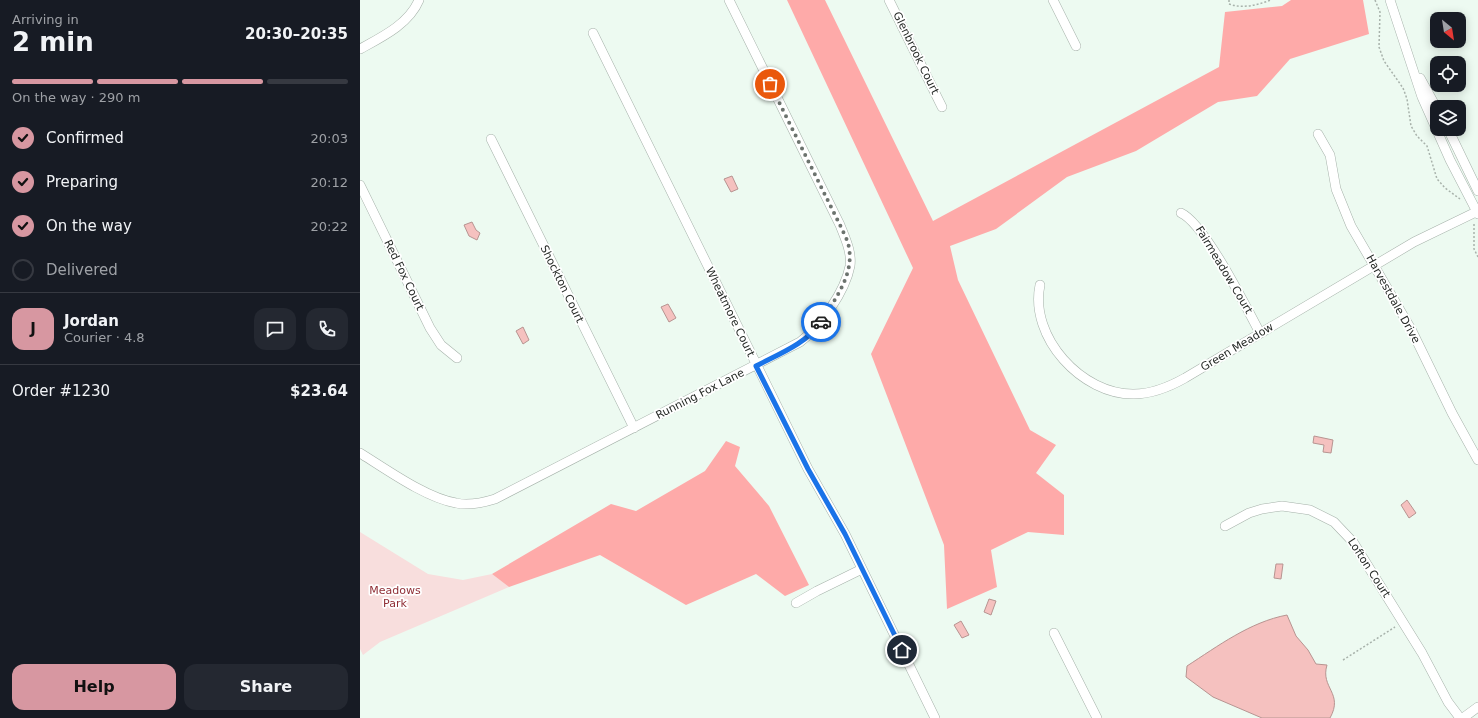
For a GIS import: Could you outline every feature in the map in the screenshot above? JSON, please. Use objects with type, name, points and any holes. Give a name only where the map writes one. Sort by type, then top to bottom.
[{"type":"street","points":[[360,49],[399,25],[410,15],[419,0]]},
{"type":"street","name":"Running Fox Lane","points":[[360,453],[431,494],[456,504],[489,501],[508,494],[756,366],[800,342],[820,324],[842,288],[850,266],[849,248],[840,225],[729,0]]},
{"type":"street","name":"Glenbrook Court","points":[[889,0],[942,107]]},
{"type":"street","points":[[1053,0],[1076,46]]},
{"type":"street","points":[[1390,0],[1422,97],[1450,160],[1477,214]]},
{"type":"street","name":"Wheatmore Court","points":[[593,34],[756,366],[808,469],[832,510],[935,718]]},
{"type":"street","points":[[1413,66],[1432,100]]},
{"type":"street","name":"Harvestdale Drive","points":[[1318,134],[1330,155],[1336,189],[1343,208],[1411,329],[1452,413],[1478,460]]},
{"type":"street","points":[[1451,136],[1478,191]]},
{"type":"street","name":"Shockton Court","points":[[491,139],[634,428]]},
{"type":"street","name":"Red Fox Court","points":[[360,185],[430,328],[441,345],[457,358]]},
{"type":"street","name":"Fairmeadow Court","points":[[1181,213],[1188,216],[1197,225],[1226,270],[1260,333]]},
{"type":"street","name":"Green Meadow","points":[[1040,285],[1038,299],[1041,320],[1050,339],[1062,356],[1087,380],[1099,387],[1119,393],[1147,393],[1167,388],[1414,242],[1477,214]]},
{"type":"street","name":"Lofton Court","points":[[1225,526],[1249,513],[1276,506],[1296,507],[1322,515],[1334,522],[1353,542],[1422,653],[1448,702],[1461,718]]},
{"type":"street","points":[[796,603],[862,569]]},
{"type":"street","points":[[1054,632],[1097,718]]},
{"type":"street","points":[[1461,718],[1478,708]]},
{"type":"path","points":[[1229,0],[1229,4],[1250,6],[1271,0]]},
{"type":"path","points":[[1375,0],[1380,12],[1380,47],[1384,61],[1403,88],[1407,99],[1411,126],[1417,136],[1427,146],[1437,179],[1445,188],[1461,201]]},
{"type":"path","points":[[1477,214],[1474,249],[1478,256]]},
{"type":"path","points":[[1342,660],[1403,622]]},
{"type":"green space","name":"Meadows Park","points":[[360,532],[428,574],[463,580],[492,574],[509,587],[380,642],[363,655],[360,649]]},
{"type":"shaded area","points":[[787,0],[825,0],[933,221],[1219,67],[1225,12],[1282,6],[1291,0],[1363,0],[1369,34],[1290,59],[1257,96],[1218,102],[1136,151],[1067,177],[996,229],[950,246],[958,280],[1030,430],[1056,445],[1036,473],[1064,495],[1064,535],[1028,532],[991,550],[997,587],[947,609],[944,545],[871,354],[913,268]]},
{"type":"shaded area","points":[[732,176],[738,189],[731,192],[724,179]]},
{"type":"shaded area","points":[[472,222],[476,230],[480,233],[477,240],[469,236],[464,225]]},
{"type":"shaded area","points":[[668,304],[676,318],[669,322],[661,307]]},
{"type":"shaded area","points":[[523,327],[529,340],[523,344],[516,331]]},
{"type":"shaded area","points":[[1314,436],[1333,440],[1331,453],[1323,452],[1324,445],[1313,443]]},
{"type":"shaded area","points":[[726,441],[740,447],[735,466],[769,506],[809,585],[785,596],[756,574],[686,605],[600,555],[509,587],[492,574],[611,504],[636,511],[705,471]]},
{"type":"shaded area","points":[[1407,500],[1416,513],[1409,518],[1401,505]]},
{"type":"shaded area","points":[[1276,564],[1283,564],[1281,579],[1274,578]]},
{"type":"shaded area","points":[[989,599],[996,601],[991,615],[984,612]]},
{"type":"shaded area","points":[[1287,615],[1296,636],[1308,650],[1316,664],[1327,665],[1326,679],[1334,702],[1334,709],[1330,718],[1262,718],[1213,697],[1186,677],[1187,666],[1223,643],[1260,623]]},
{"type":"shaded area","points":[[961,621],[969,635],[962,638],[954,625]]},
{"type":"way so far","points":[[770,84],[840,225],[849,248],[850,266],[842,288],[821,322]]},
{"type":"route","points":[[821,322],[811,334],[800,342],[756,366],[814,481],[845,534],[902,650]]}]
